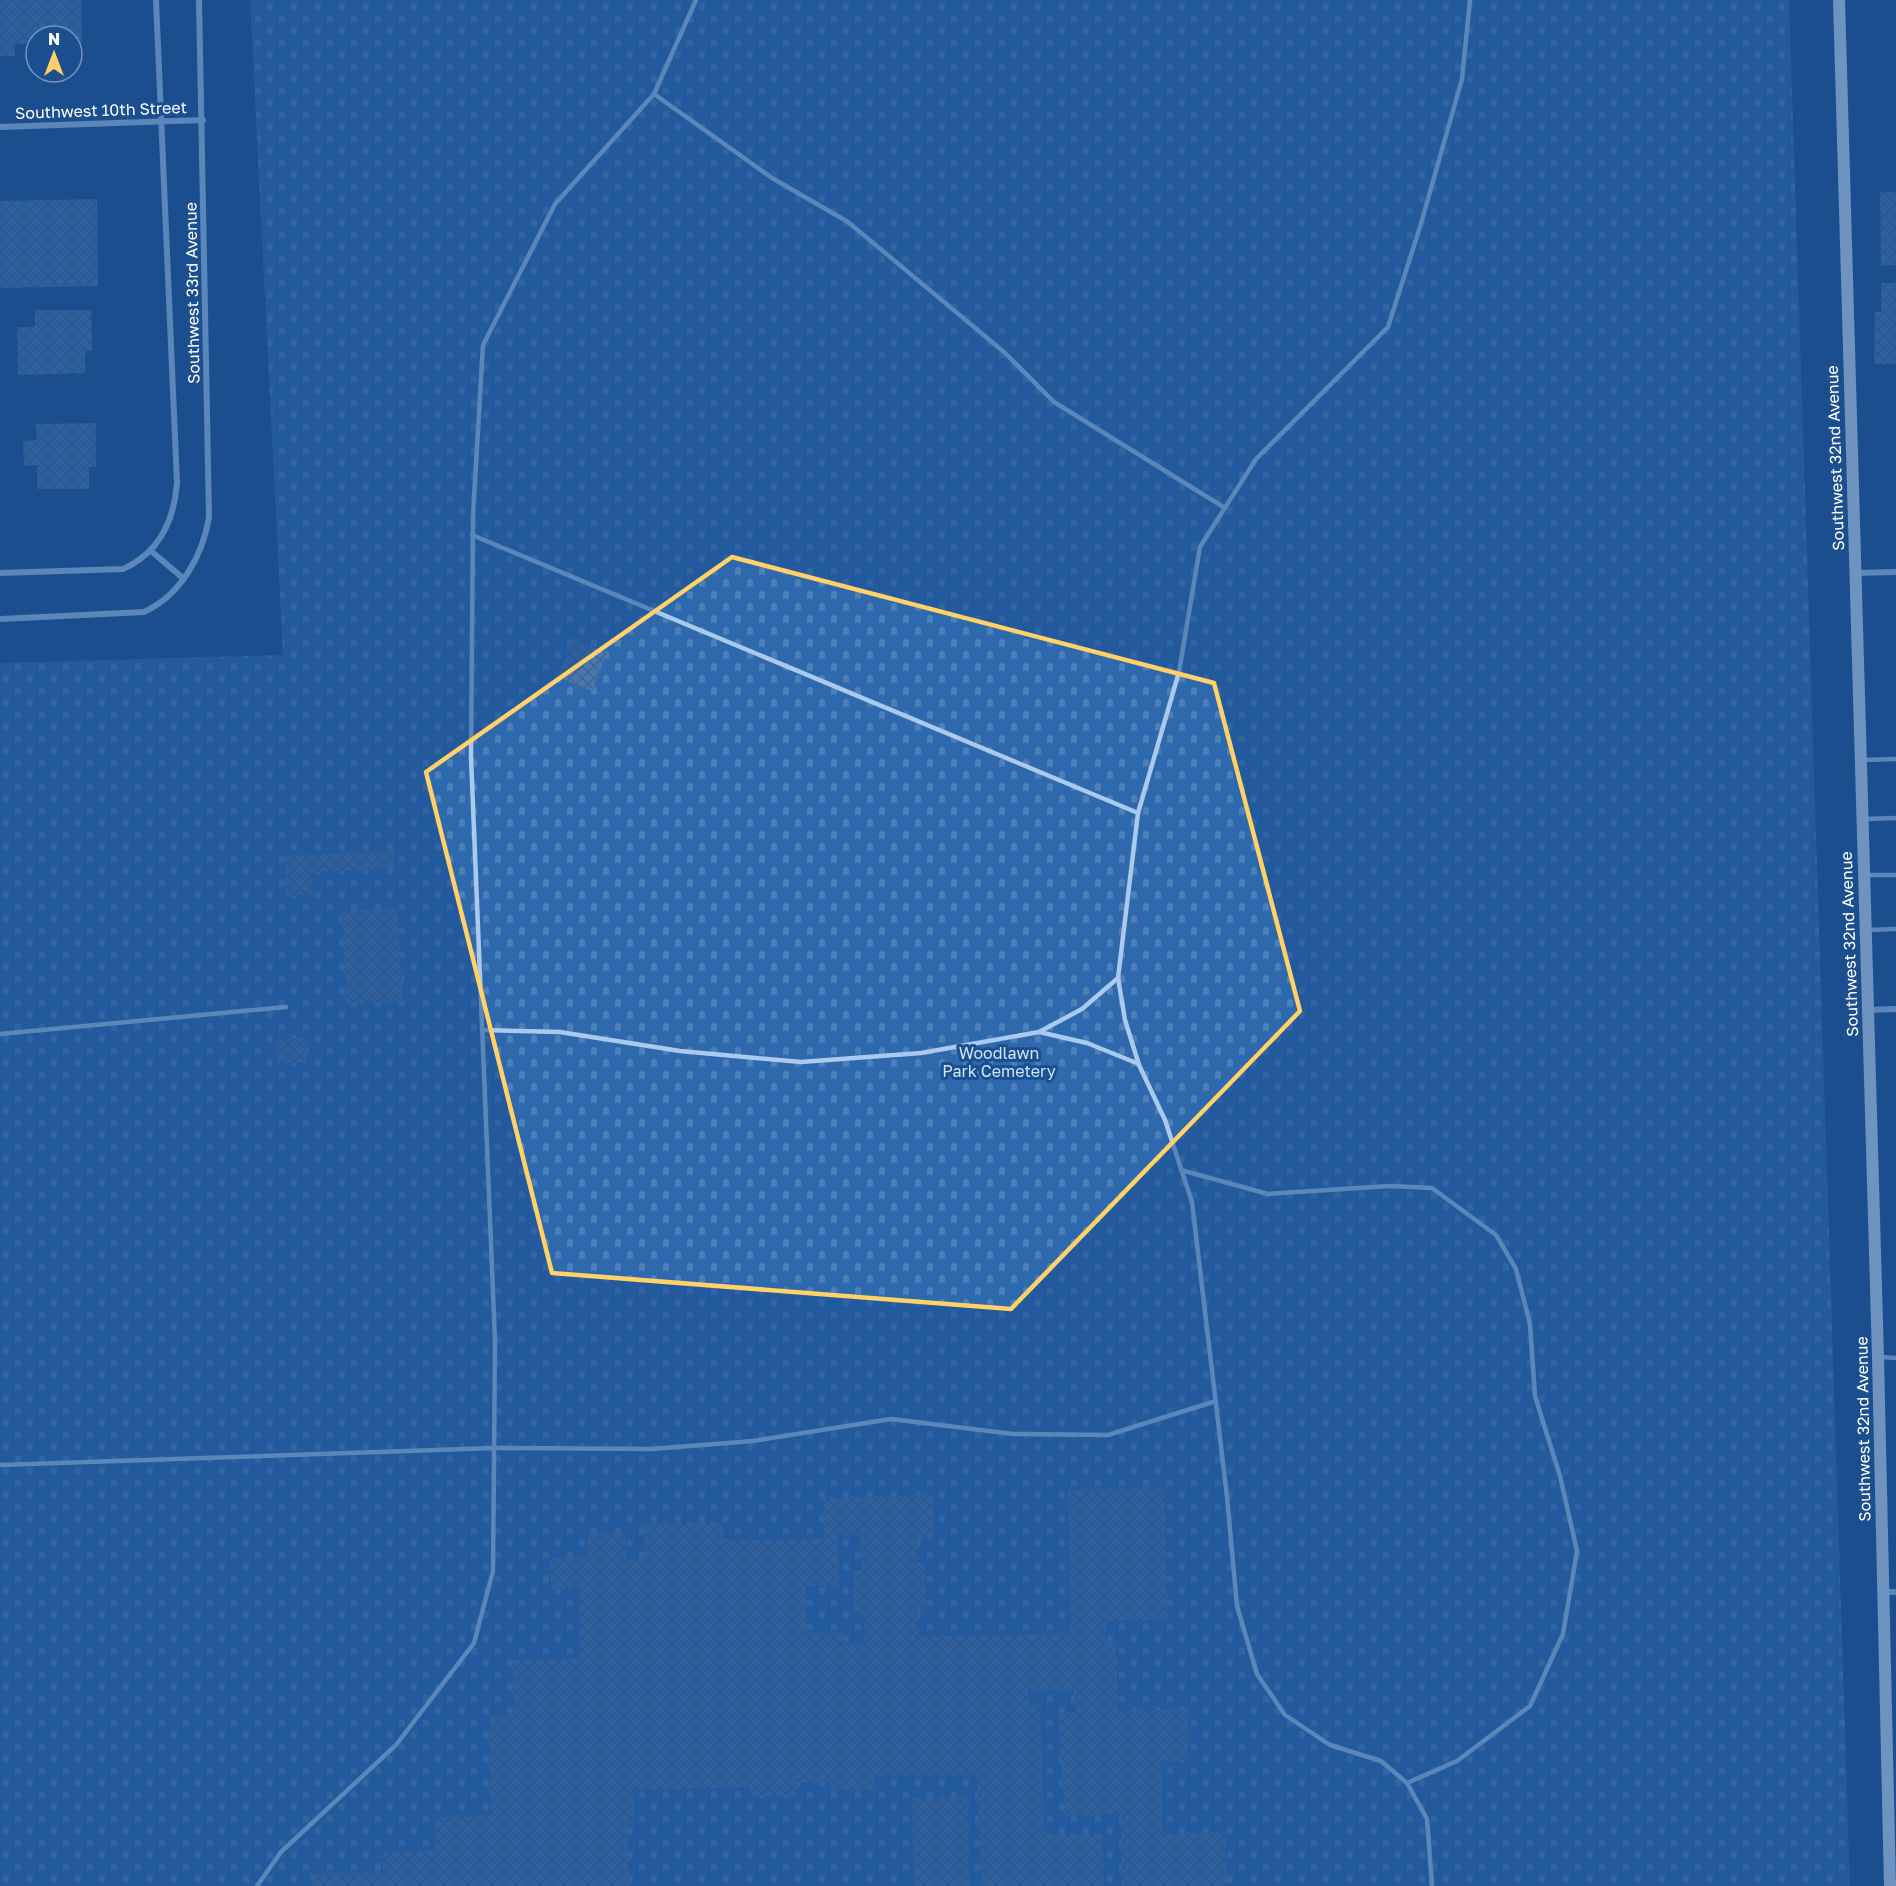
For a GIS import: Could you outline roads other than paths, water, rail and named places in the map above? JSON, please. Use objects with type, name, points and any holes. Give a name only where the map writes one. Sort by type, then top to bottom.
[{"type":"street","name":"Southwest 33rd Avenue","points":[[151,551],[168,527],[173,513],[177,483],[159,121],[156,0]]},
{"type":"street","name":"Southwest 33rd Avenue","points":[[0,619],[144,612],[158,605],[184,579],[200,551],[209,517],[199,0]]},
{"type":"street","name":"Southwest 32nd Avenue","points":[[1839,0],[1859,761],[1878,1357],[1890,1886]]},
{"type":"street","name":"Southwest 10th Street","points":[[0,127],[203,120]]},
{"type":"street","points":[[0,573],[107,571],[139,562],[151,551],[184,579]]},
{"type":"street","points":[[1854,573],[1896,572]]},
{"type":"street","points":[[1868,1010],[1896,1009]]},
{"type":"street","points":[[1882,1592],[1896,1592]]},
{"type":"lane","points":[[257,1886],[281,1852],[396,1745],[474,1643],[493,1571],[495,1341],[471,757],[472,535],[483,345],[555,204],[654,94],[696,0]]},
{"type":"lane","points":[[1432,1886],[1427,1819],[1407,1783],[1381,1761],[1330,1745],[1285,1715],[1257,1674],[1237,1606],[1216,1401],[1192,1202],[1165,1120],[1140,1065],[1125,1020],[1118,978],[1138,813],[1179,672],[1200,547],[1256,459],[1388,327],[1420,227],[1462,79],[1470,0]]},
{"type":"lane","points":[[654,94],[772,178],[848,222],[1004,352],[1054,402],[1225,508]]},
{"type":"lane","points":[[472,535],[1138,813]]},
{"type":"lane","points":[[1859,761],[1896,759]]},
{"type":"lane","points":[[1861,819],[1896,818]]},
{"type":"lane","points":[[1863,875],[1896,874]]},
{"type":"lane","points":[[1865,930],[1896,929]]},
{"type":"lane","points":[[482,1030],[560,1032],[680,1051],[801,1062],[921,1053],[1039,1032],[1082,1009],[1118,978]]},
{"type":"lane","points":[[0,1034],[286,1007]]},
{"type":"lane","points":[[1039,1032],[1087,1043],[1140,1065]]},
{"type":"lane","points":[[1181,1170],[1268,1194],[1390,1186],[1432,1188],[1496,1235],[1516,1269],[1530,1324],[1535,1396],[1560,1476],[1577,1551],[1563,1634],[1530,1706],[1457,1761],[1407,1783]]},
{"type":"lane","points":[[1878,1357],[1896,1358]]},
{"type":"lane","points":[[0,1465],[494,1448],[652,1449],[753,1441],[891,1419],[1013,1434],[1108,1435],[1216,1401]]},
{"type":"park label","name":"Woodlawn Park Cemetery","points":[[999,1062]]}]
